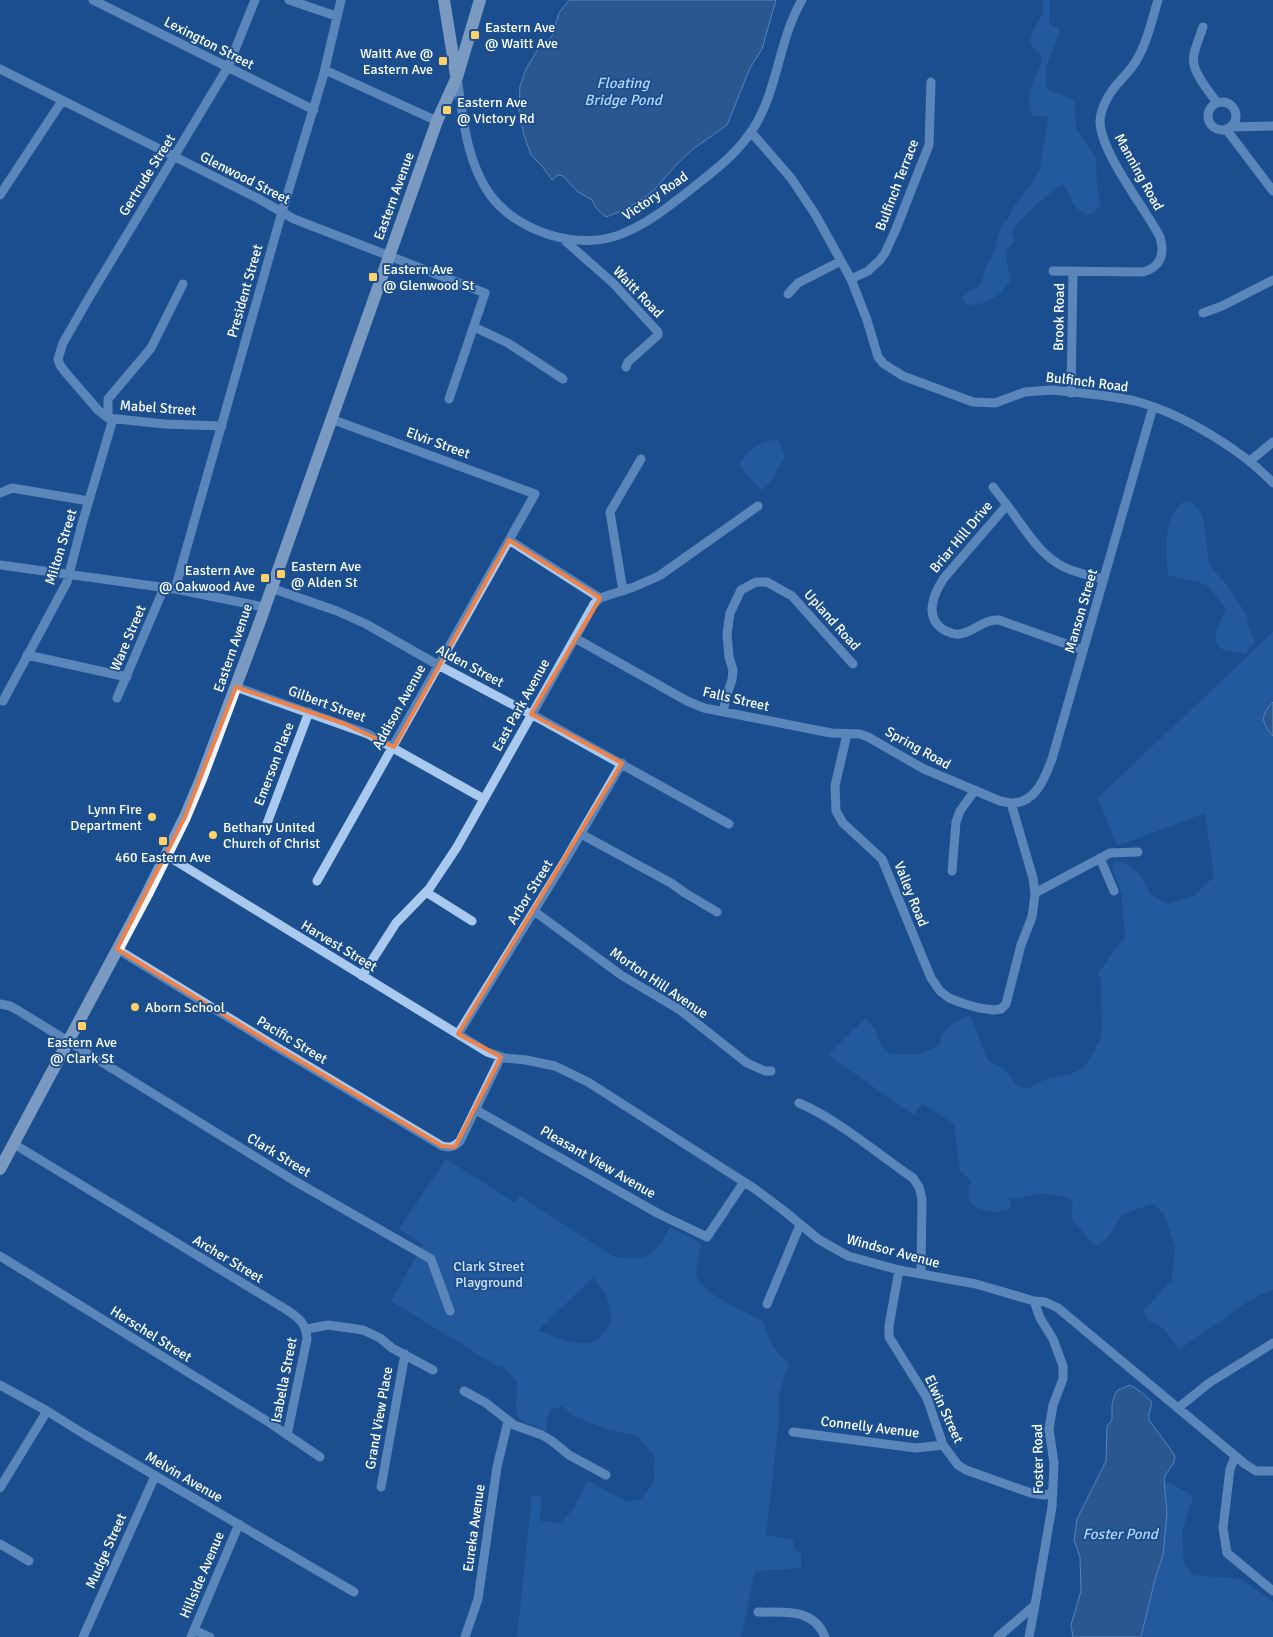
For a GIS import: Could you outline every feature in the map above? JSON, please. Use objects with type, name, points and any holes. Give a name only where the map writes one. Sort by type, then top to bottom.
[{"type":"main road","points":[[444,0],[456,77]]},
{"type":"main road","name":"Eastern Avenue","points":[[0,1169],[166,855],[201,779],[236,687],[437,121],[456,77],[480,0]]},
{"type":"street","name":"Lexington Street","points":[[93,0],[314,110]]},
{"type":"street","name":"Gertrude Street","points":[[59,361],[63,344],[228,67],[254,0]]},
{"type":"street","points":[[288,0],[336,16]]},
{"type":"street","name":"President Street","points":[[175,589],[282,212],[314,110],[341,0]]},
{"type":"street","name":"Victory Road","points":[[456,77],[469,148],[478,172],[490,195],[499,206],[527,226],[556,237],[587,241],[605,239],[640,226],[716,170],[740,147],[763,110],[786,36],[802,0]]},
{"type":"street","name":"Manning Road","points":[[1053,272],[1142,272],[1151,270],[1158,264],[1162,250],[1160,237],[1115,162],[1103,137],[1100,123],[1103,106],[1108,95],[1131,68],[1140,53],[1158,0]]},
{"type":"street","points":[[1203,27],[1193,63],[1202,81],[1217,103]]},
{"type":"street","name":"Glenwood Street","points":[[0,69],[294,219],[485,293],[474,327]]},
{"type":"street","points":[[325,70],[437,121]]},
{"type":"street","name":"Bulfinch Terrace","points":[[851,279],[868,271],[880,260],[896,229],[929,145],[931,82]]},
{"type":"street","points":[[0,195],[62,101]]},
{"type":"street","points":[[1228,128],[1236,117],[1234,109],[1225,102],[1217,103],[1209,111],[1210,123],[1215,128],[1228,128],[1273,126]]},
{"type":"street","points":[[1228,128],[1273,191]]},
{"type":"street","name":"Bulfinch Road","points":[[751,132],[791,178],[808,201],[851,279],[867,320],[878,357],[884,364],[903,376],[973,402],[985,404],[995,404],[1025,392],[1037,390],[1071,392],[1136,402],[1163,411],[1224,443],[1250,461],[1273,483]]},
{"type":"street","name":"Waitt Road","points":[[562,238],[614,283],[658,332],[658,335],[628,362],[626,367]]},
{"type":"street","points":[[788,294],[798,283],[841,261]]},
{"type":"street","name":"Brook Road","points":[[1071,392],[1073,272]]},
{"type":"street","points":[[1203,313],[1222,306],[1273,280]]},
{"type":"street","name":"Milton Street","points":[[3,701],[67,582],[110,418],[108,399],[151,348],[183,284]]},
{"type":"street","points":[[449,399],[474,327],[508,343],[563,379]]},
{"type":"street","name":"Mabel Street","points":[[59,361],[66,373],[98,410],[110,418],[164,424],[222,426]]},
{"type":"street","name":"Manson Street","points":[[1011,803],[1017,803],[1032,796],[1044,780],[1056,747],[1153,408]]},
{"type":"street","name":"Elvir Street","points":[[331,419],[535,494]]},
{"type":"street","points":[[1250,461],[1273,442]]},
{"type":"street","points":[[623,591],[610,512],[641,459]]},
{"type":"street","points":[[993,487],[1007,505]]},
{"type":"street","points":[[0,493],[12,488],[89,501]]},
{"type":"street","name":"Addison Avenue","points":[[317,881],[535,494]]},
{"type":"street","name":"Briar Hill Drive","points":[[1083,650],[999,620],[991,619],[963,633],[952,633],[939,626],[934,618],[932,600],[936,589],[944,578],[1007,505],[1038,546],[1055,562],[1070,570],[1104,579]]},
{"type":"street","points":[[509,540],[600,598],[659,576],[758,506]]},
{"type":"street","points":[[0,565],[175,589],[264,607]]},
{"type":"street","name":"Upland Road","points":[[723,712],[733,670],[729,657],[728,634],[730,613],[741,590],[756,582],[767,582],[792,596],[853,664]]},
{"type":"street","name":"Ware Street","points":[[117,698],[164,588]]},
{"type":"street","name":"Alden Street","points":[[270,588],[353,617],[438,665],[622,763],[729,824]]},
{"type":"street","name":"East Park Avenue","points":[[362,976],[396,923],[436,881],[594,604],[600,598]]},
{"type":"street","name":"Falls Street","points":[[575,638],[687,701],[704,708],[831,734],[847,734]]},
{"type":"street","points":[[27,655],[127,677]]},
{"type":"street","name":"Gilbert Street","points":[[236,687],[368,734],[484,798]]},
{"type":"street","name":"Emerson Place","points":[[266,826],[309,712]]},
{"type":"street","name":"Spring Road","points":[[847,734],[860,734],[868,737],[914,764],[939,776],[1000,801],[1011,803]]},
{"type":"street","name":"Valley Road","points":[[847,734],[835,786],[836,812],[843,823],[882,859],[934,984],[950,998],[979,1008],[994,1010],[1001,1009],[1006,1004],[1021,945],[1032,917],[1035,893]]},
{"type":"street","name":"Arbor Street","points":[[458,1034],[581,834],[622,763]]},
{"type":"street","points":[[952,871],[956,822],[960,811],[975,790]]},
{"type":"street","points":[[1011,803],[1029,863],[1035,893],[1110,853],[1138,852]]},
{"type":"street","points":[[581,834],[671,882],[717,912]]},
{"type":"street","name":"Harvest Street","points":[[166,855],[487,1052],[501,1057]]},
{"type":"street","points":[[1100,858],[1114,891]]},
{"type":"street","points":[[426,892],[472,921]]},
{"type":"street","name":"Morton Hill Avenue","points":[[534,911],[621,975],[680,1010],[747,1063],[765,1071],[771,1071]]},
{"type":"street","name":"Pacific Street","points":[[117,949],[436,1143],[448,1148],[455,1147],[460,1142],[476,1110]]},
{"type":"street","name":"Clark Street","points":[[0,1004],[10,1006],[19,1011],[293,1180],[431,1259],[450,1311]]},
{"type":"street","points":[[476,1110],[501,1057]]},
{"type":"street","name":"Windsor Avenue","points":[[501,1057],[546,1063],[588,1082],[744,1182],[783,1210],[818,1239],[848,1256],[899,1270],[976,1284],[1047,1303],[1065,1313],[1235,1456],[1256,1471],[1273,1472]]},
{"type":"street","points":[[799,1103],[836,1124],[912,1178],[919,1187],[922,1198],[921,1274]]},
{"type":"street","name":"Pleasant View Avenue","points":[[476,1110],[659,1214],[707,1238],[744,1182]]},
{"type":"street","name":"Archer Street","points":[[14,1144],[296,1316],[304,1323],[307,1329]]},
{"type":"street","points":[[768,1304],[800,1225]]},
{"type":"street","name":"Herschel Street","points":[[0,1256],[288,1435],[320,1457]]},
{"type":"street","name":"Elwin Street","points":[[899,1270],[889,1326],[889,1337],[927,1398],[943,1445],[958,1465],[966,1470],[1031,1493],[1044,1495],[1053,1493]]},
{"type":"street","name":"Foster Road","points":[[1029,1637],[1043,1564],[1053,1493],[1054,1463],[1049,1429],[1053,1405],[1062,1379],[1062,1366],[1053,1339],[1038,1314],[1034,1301]]},
{"type":"street","points":[[307,1329],[328,1325],[363,1330],[433,1370]]},
{"type":"street","name":"Isabella Street","points":[[288,1435],[307,1341],[307,1329]]},
{"type":"street","points":[[1178,1408],[1273,1342]]},
{"type":"street","name":"Grand View Place","points":[[381,1487],[405,1354]]},
{"type":"street","name":"Melvin Avenue","points":[[0,1386],[47,1411],[154,1476],[354,1592]]},
{"type":"street","points":[[464,1391],[486,1403],[508,1421],[542,1435],[569,1455],[606,1475]]},
{"type":"street","points":[[0,1488],[47,1411]]},
{"type":"street","name":"Eureka Avenue","points":[[465,1637],[478,1598],[496,1467],[508,1421]]},
{"type":"street","name":"Connelly Avenue","points":[[793,1432],[916,1448],[943,1445]]},
{"type":"street","points":[[1235,1456],[1230,1469],[1223,1528],[1227,1553],[1273,1591]]},
{"type":"street","name":"Mudge Street","points":[[83,1637],[154,1476]]},
{"type":"street","name":"Hillside Avenue","points":[[192,1633],[239,1524]]},
{"type":"street","points":[[0,1544],[29,1561]]},
{"type":"street","points":[[998,1637],[1035,1605]]},
{"type":"street","points":[[758,1612],[807,1616],[818,1624],[825,1637]]},
{"type":"street","points":[[192,1633],[210,1637]]},
{"type":"highlighted area","points":[[509,540],[600,598],[531,714],[622,763],[458,1034],[501,1057],[455,1147],[442,1146],[117,949],[185,817],[236,687],[345,724],[394,747]]},
{"type":"green space","points":[[1043,0],[1049,0],[1051,26],[1058,28],[1060,32],[1046,68],[1046,88],[1074,100],[1076,128],[1096,159],[1097,188],[1101,204],[1094,213],[1086,215],[1075,207],[1064,185],[1061,185],[1039,202],[1015,226],[1012,233],[1015,241],[1006,251],[1011,280],[1005,288],[991,300],[966,305],[962,298],[980,286],[986,266],[994,252],[1002,225],[1007,221],[1014,206],[1034,181],[1040,169],[1048,119],[1046,116],[1033,116],[1030,109],[1031,88],[1042,61],[1040,54],[1031,45],[1030,41],[1043,12]]},
{"type":"green space","points":[[778,440],[785,457],[769,484],[761,490],[741,468],[740,462],[747,453],[757,446],[767,441]]},
{"type":"green space","points":[[1185,501],[1195,505],[1203,519],[1209,565],[1227,585],[1246,614],[1255,642],[1245,654],[1224,650],[1218,645],[1216,641],[1217,631],[1226,610],[1208,587],[1197,582],[1168,575],[1166,546],[1169,525],[1172,515]]},
{"type":"green space","points":[[1273,632],[1273,1289],[1250,1300],[1180,1349],[1163,1328],[1148,1320],[1144,1310],[1172,1280],[1175,1246],[1163,1212],[1151,1204],[1121,1215],[1108,1237],[1095,1246],[1071,1218],[1073,1204],[1070,1198],[1042,1193],[1015,1199],[1011,1198],[1010,1208],[1003,1211],[998,1212],[978,1208],[969,1198],[968,1193],[971,1181],[960,1170],[954,1124],[922,1103],[914,1115],[828,1055],[866,1018],[875,1030],[881,1046],[891,1054],[917,1055],[939,1046],[942,1034],[953,1024],[970,1015],[988,1061],[1003,1068],[1017,1086],[1027,1089],[1046,1079],[1069,1075],[1085,1067],[1102,1036],[1101,980],[1098,973],[1125,937],[1122,894],[1112,867],[1114,862],[1117,861],[1131,867],[1141,876],[1151,895],[1169,904],[1195,895],[1214,877],[1205,813],[1117,846],[1098,798]]},
{"type":"green space","name":"Clark Street Playground","points":[[446,1159],[515,1203],[520,1196],[614,1257],[635,1258],[649,1255],[659,1245],[670,1227],[701,1243],[696,1270],[699,1281],[714,1295],[763,1321],[773,1345],[789,1364],[779,1393],[779,1417],[766,1535],[793,1540],[794,1549],[801,1553],[801,1568],[755,1571],[741,1637],[517,1637],[532,1495],[541,1496],[540,1521],[561,1523],[570,1514],[586,1482],[591,1482],[629,1502],[642,1499],[653,1484],[655,1457],[638,1436],[607,1429],[573,1416],[562,1406],[551,1409],[547,1418],[546,1430],[526,1423],[521,1419],[516,1410],[517,1382],[502,1364],[499,1367],[391,1301],[423,1244],[399,1229]],"holes":[[[593,1277],[606,1296],[611,1311],[609,1325],[599,1339],[584,1344],[563,1340],[537,1331]]]},
{"type":"green space","points":[[1164,1480],[1193,1496],[1182,1532],[1184,1564],[1192,1575],[1241,1579],[1273,1602],[1273,1637],[1143,1637],[1143,1628],[1155,1579],[1162,1560],[1167,1513]]},
{"type":"water","name":"Floating Bridge Pond","points":[[569,0],[776,0],[762,49],[750,68],[727,125],[693,149],[644,198],[624,210],[606,217],[597,209],[592,200],[578,192],[563,176],[558,175],[552,180],[531,155],[519,112],[520,86],[526,69],[538,49],[552,36],[559,13]]},
{"type":"water","points":[[1273,702],[1273,736],[1264,723],[1264,715]]},
{"type":"water","name":"Foster Pond","points":[[1130,1385],[1152,1402],[1149,1420],[1175,1458],[1164,1480],[1167,1513],[1163,1555],[1155,1579],[1141,1637],[1073,1637],[1071,1625],[1081,1591],[1080,1557],[1074,1540],[1077,1519],[1106,1461],[1107,1426],[1112,1420],[1112,1405],[1115,1394],[1118,1390]]},
{"type":"place","name":"Eastern Ave @ Waitt Ave","points":[[475,35]]},
{"type":"place","name":"Waitt Ave @ Eastern Ave","points":[[443,61]]},
{"type":"place","name":"Eastern Ave @ Victory Rd","points":[[447,110]]},
{"type":"place","name":"Eastern Ave @ Glenwood St","points":[[373,277]]},
{"type":"place","name":"Eastern Ave @ Alden St","points":[[281,574]]},
{"type":"place","name":"Eastern Ave @ Oakwood Ave","points":[[265,578]]},
{"type":"place","name":"Lynn Fire Department","points":[[152,817]]},
{"type":"place","name":"Bethany United Church of Christ","points":[[213,835]]},
{"type":"place","name":"460 Eastern Ave","points":[[163,841]]},
{"type":"place","name":"Aborn School","points":[[135,1007]]},
{"type":"place","name":"Eastern Ave @ Clark St","points":[[82,1026]]}]
